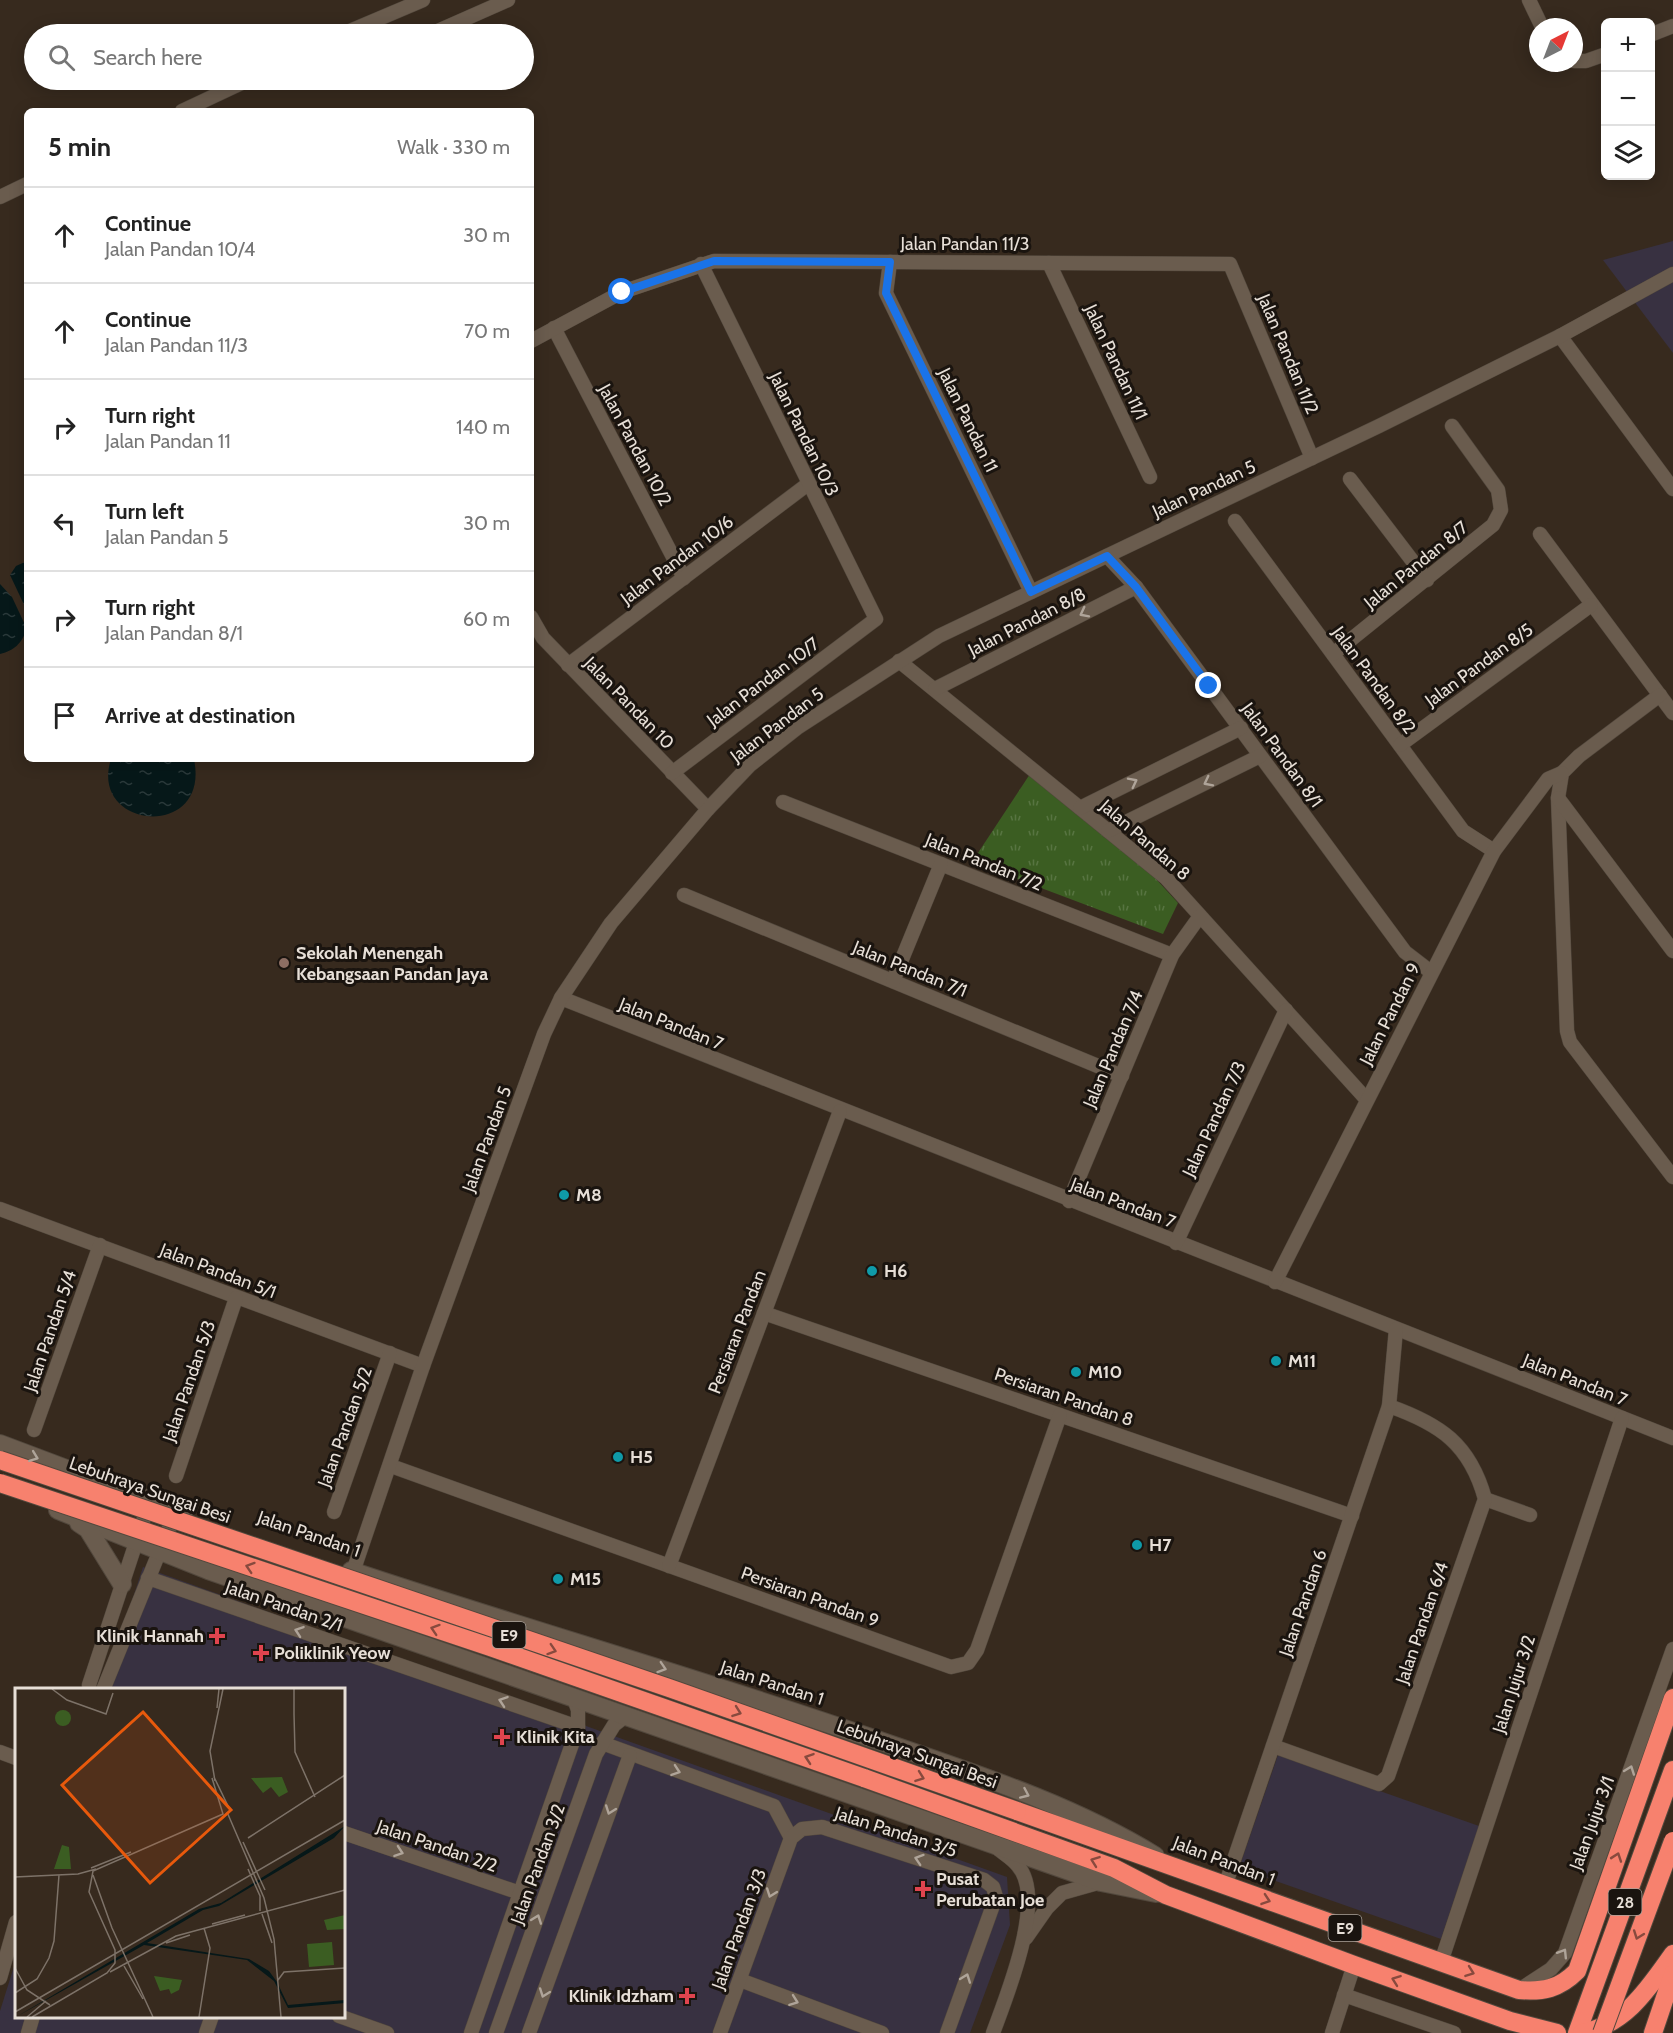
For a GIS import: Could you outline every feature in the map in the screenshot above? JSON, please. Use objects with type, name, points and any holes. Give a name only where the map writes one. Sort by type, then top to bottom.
[{"type":"highway","name":"Lebuhraya Sungai Besi","points":[[0,1460],[669,1688],[1172,1866]]},
{"type":"highway","name":"E9","points":[[0,1484],[490,1647],[853,1774],[1114,1868],[1167,1895],[1517,2027]]},
{"type":"highway","points":[[1519,1990],[1553,1989],[1565,1983],[1577,1971],[1673,1698]]},
{"type":"highway","name":"28","points":[[1576,2033],[1673,1770]]},
{"type":"highway","name":"28","points":[[1602,2033],[1673,1841]]},
{"type":"highway","name":"Jalan Pandan 1","points":[[1172,1866],[1519,1990]]},
{"type":"highway","points":[[1582,2033],[1597,2030],[1618,2019],[1637,2002],[1673,1954]]},
{"type":"highway","points":[[1653,2033],[1673,1974]]},
{"type":"highway","points":[[1517,2027],[1557,2033]]},
{"type":"main road","name":"Jalan Pandan 1","points":[[0,1444],[176,1511],[354,1572],[767,1702],[1002,1784],[1123,1837],[1172,1866]]},
{"type":"main road","points":[[0,1488],[136,1543],[1101,1882],[1167,1895]]},
{"type":"main road","points":[[66,1514],[88,1529],[122,1584]]},
{"type":"main road","points":[[581,1699],[587,1672],[594,1660],[606,1651]]},
{"type":"street","points":[[367,24],[423,0]]},
{"type":"street","points":[[454,24],[508,0]]},
{"type":"street","points":[[1529,0],[1538,18]]},
{"type":"street","points":[[1655,33],[1673,26]]},
{"type":"street","points":[[1583,62],[1601,56]]},
{"type":"street","points":[[188,108],[227,90]]},
{"type":"street","points":[[0,197],[24,185]]},
{"type":"street","name":"Jalan Pandan 11/3","points":[[534,339],[622,292],[714,261],[1230,264]]},
{"type":"street","name":"Jalan Pandan 11","points":[[890,262],[886,293],[1031,592]]},
{"type":"street","name":"Jalan Pandan 11/1","points":[[1049,263],[1150,477]]},
{"type":"street","name":"Jalan Pandan 10/3","points":[[701,264],[876,619]]},
{"type":"street","name":"Jalan Pandan 11/2","points":[[1230,264],[1312,458]]},
{"type":"street","name":"Jalan Pandan 5","points":[[338,1615],[391,1466],[423,1366],[544,1034],[561,998],[611,923],[708,809],[750,765],[797,728],[939,636],[1312,458],[1560,336],[1673,274]]},
{"type":"street","name":"Jalan Pandan 10/2","points":[[554,328],[684,578]]},
{"type":"street","points":[[1560,336],[1673,489]]},
{"type":"street","name":"Jalan Pandan 8/7","points":[[1333,654],[1493,525],[1501,510],[1498,490],[1452,426]]},
{"type":"street","points":[[1350,479],[1427,580]]},
{"type":"street","name":"Jalan Pandan 10/6","points":[[568,665],[808,484]]},
{"type":"street","name":"Jalan Pandan 8/2","points":[[1235,521],[1463,831],[1494,851]]},
{"type":"street","points":[[1540,534],[1673,713]]},
{"type":"street","name":"Jalan Pandan 8/1","points":[[1107,556],[1136,587],[1405,952],[1431,972]]},
{"type":"street","name":"Jalan Pandan 8/8","points":[[935,689],[1136,587]]},
{"type":"street","name":"Jalan Pandan 8/5","points":[[1400,745],[1591,605]]},
{"type":"street","name":"Jalan Pandan 10/7","points":[[672,773],[876,619]]},
{"type":"street","name":"Jalan Pandan 10","points":[[537,641],[568,665],[708,809]]},
{"type":"street","name":"Jalan Pandan 8","points":[[899,661],[1166,878],[1366,1100]]},
{"type":"street","name":"Jalan Pandan 9","points":[[1275,1282],[1494,851],[1548,779],[1559,774],[1579,756],[1660,695]]},
{"type":"street","points":[[1080,808],[1241,728]]},
{"type":"street","points":[[1108,831],[1260,756]]},
{"type":"street","points":[[1559,774],[1567,1031],[1570,1042],[1673,1177]]},
{"type":"street","points":[[1558,798],[1673,951]]},
{"type":"street","name":"Jalan Pandan 7/2","points":[[783,802],[1172,955]]},
{"type":"street","points":[[893,981],[941,864]]},
{"type":"street","name":"Jalan Pandan 7/1","points":[[684,896],[1122,1076]]},
{"type":"street","name":"Jalan Pandan 7/4","points":[[1069,1201],[1172,955],[1200,915]]},
{"type":"street","name":"Jalan Pandan 7","points":[[561,998],[840,1111],[1673,1438]]},
{"type":"street","name":"Jalan Pandan 7/3","points":[[1176,1243],[1286,1010]]},
{"type":"street","name":"Persiaran Pandan","points":[[669,1566],[840,1111]]},
{"type":"street","name":"Jalan Pandan 5/1","points":[[0,1209],[423,1366]]},
{"type":"street","name":"Jalan Pandan 5/4","points":[[34,1430],[100,1245]]},
{"type":"street","name":"Jalan Pandan 5/3","points":[[176,1476],[236,1298]]},
{"type":"street","name":"Persiaran Pandan 8","points":[[764,1313],[1352,1516]]},
{"type":"street","name":"Jalan Pandan 6","points":[[1225,1886],[1389,1406],[1396,1329]]},
{"type":"street","name":"Jalan Pandan 5/2","points":[[334,1512],[390,1353]]},
{"type":"street","points":[[1389,1406],[1432,1422],[1460,1448],[1478,1474],[1485,1499],[1530,1515]]},
{"type":"street","name":"Persiaran Pandan 9","points":[[391,1466],[951,1667],[968,1663],[977,1650],[1060,1415]]},
{"type":"street","name":"Jalan Jujur 3/2","points":[[1441,1962],[1622,1418]]},
{"type":"street","name":"Jalan Pandan 6/4","points":[[1273,1746],[1379,1784],[1388,1776],[1485,1499]]},
{"type":"street","points":[[90,1688],[150,1501]]},
{"type":"street","points":[[103,1688],[176,1511]]},
{"type":"street","name":"Jalan Pandan 2/1","points":[[148,1578],[578,1727]]},
{"type":"street","name":"Jalan Jujur 3/1","points":[[1519,1990],[1551,1969],[1565,1953],[1673,1649]]},
{"type":"street","points":[[471,2033],[578,1727],[578,1710],[581,1699]]},
{"type":"street","name":"Jalan Pandan 3/2","points":[[496,2033],[602,1743],[614,1725],[627,1715]]},
{"type":"street","points":[[602,1743],[774,1806],[791,1838]]},
{"type":"street","points":[[0,1752],[15,1758]]},
{"type":"street","points":[[529,2033],[630,1755]]},
{"type":"street","name":"Jalan Pandan 3/5","points":[[791,1838],[802,1829],[822,1827],[984,1880],[993,1887],[996,1897],[947,2033]]},
{"type":"street","name":"Jalan Pandan 2/2","points":[[345,1833],[520,1893]]},
{"type":"street","name":"Jalan Pandan 3/3","points":[[720,2033],[791,1838]]},
{"type":"street","points":[[988,1841],[1020,1867],[1028,1895],[1025,1940],[993,2033]]},
{"type":"street","points":[[1025,1940],[1047,1908],[1062,1893],[1101,1882]]},
{"type":"street","points":[[0,1978],[15,1926]]},
{"type":"street","points":[[1332,2033],[1354,1965]]},
{"type":"street","points":[[740,1980],[882,2033]]},
{"type":"street","points":[[1344,1995],[1450,2031]]},
{"type":"street","points":[[28,2033],[32,2018]]},
{"type":"street","points":[[206,2033],[211,2018]]},
{"type":"street","points":[[345,2018],[387,2033]]},
{"type":"shaded area","points":[[1673,241],[1673,353],[1603,260]]},
{"type":"shaded area","points":[[143,1567],[1007,1877],[1010,1925],[970,2033],[0,2033],[0,2011],[15,1963],[15,2018],[345,2018],[345,1688],[103,1688]]},
{"type":"shaded area","points":[[1278,1755],[1479,1826],[1441,1939],[1239,1868]]},
{"type":"green space","points":[[1030,774],[1156,879],[1178,903],[1163,934],[972,862]]},
{"type":"water","points":[[24,562],[24,605],[10,575],[16,566]]},
{"type":"water","points":[[0,584],[12,597],[24,623],[24,635],[17,646],[0,654]]},
{"type":"water","points":[[111,762],[194,762],[194,785],[185,804],[169,814],[150,816],[132,812],[117,800],[109,783]]},
{"type":"place","name":"Sekolah Menengah Kebangsaan Pandan Jaya","points":[[284,963]]},
{"type":"place","name":"M8","points":[[564,1195]]},
{"type":"place","name":"H6","points":[[872,1271]]},
{"type":"place","name":"M11","points":[[1276,1361]]},
{"type":"place","name":"M10","points":[[1076,1372]]},
{"type":"place","name":"H5","points":[[618,1457]]},
{"type":"place","name":"H7","points":[[1137,1545]]},
{"type":"place","name":"M15","points":[[558,1579]]},
{"type":"place","name":"Klinik Hannah","points":[[217,1636]]},
{"type":"place","name":"Poliklinik Yeow","points":[[261,1653]]},
{"type":"place","name":"Klinik Kita","points":[[502,1737]]},
{"type":"place","name":"Pusat Perubatan Joe","points":[[923,1889]]},
{"type":"place","name":"Klinik Idzham","points":[[687,1996]]},
{"type":"route","points":[[622,292],[714,261],[890,262],[886,293],[1031,592],[1107,556],[1136,587],[1209,686]]}]
